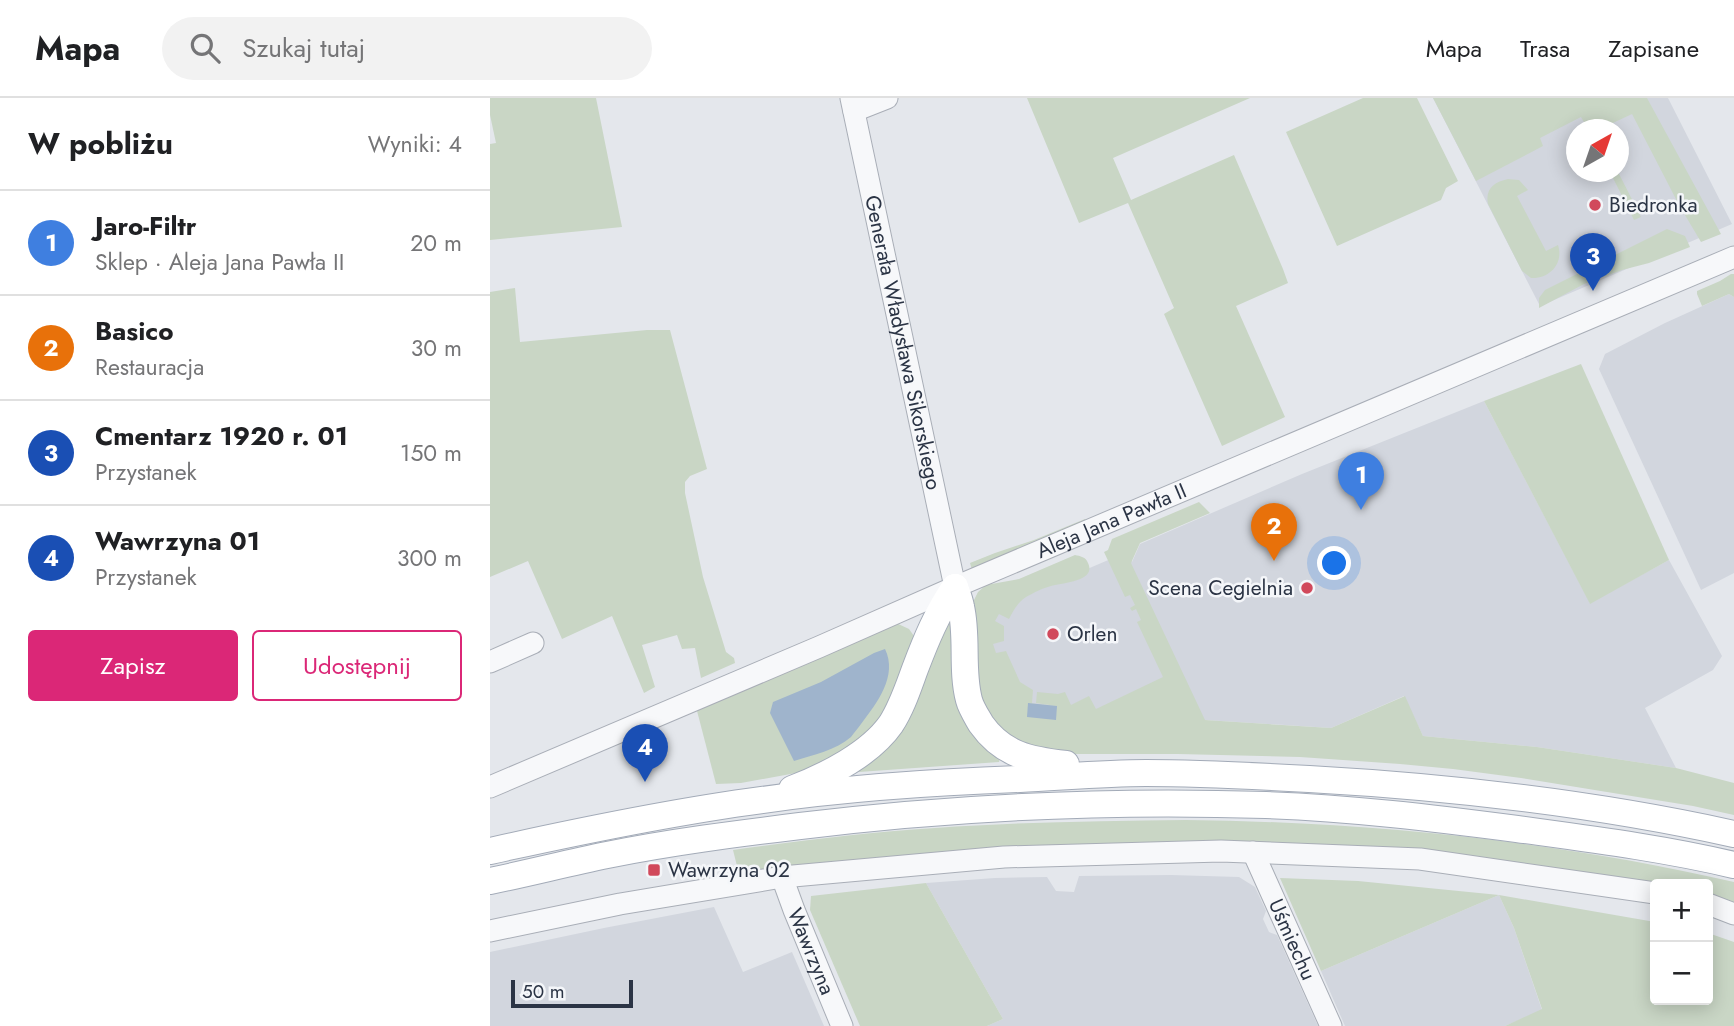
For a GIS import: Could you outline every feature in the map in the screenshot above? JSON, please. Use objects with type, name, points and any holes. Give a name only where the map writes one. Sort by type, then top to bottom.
[{"type":"main road","points":[[955,587],[962,609],[969,701],[989,735],[1005,748],[1034,760],[1145,773]]},
{"type":"main road","points":[[764,799],[832,771],[867,748],[890,725],[901,705],[930,630],[955,587]]},
{"type":"main road","points":[[490,851],[675,813],[764,799],[953,782],[1145,773],[1378,783],[1493,794],[1695,825],[1734,834]]},
{"type":"main road","points":[[490,881],[609,854],[709,837],[864,818],[956,810],[1144,804],[1266,805],[1366,811],[1649,847],[1734,865]]},
{"type":"street","points":[[853,105],[887,98]]},
{"type":"street","name":"Generała Władysława Sikorskiego","points":[[853,105],[955,587]]},
{"type":"street","name":"Aleja Jana Pawła II","points":[[490,787],[1734,257]]},
{"type":"street","points":[[490,662],[533,643]]},
{"type":"street","points":[[490,931],[620,904],[782,877],[1004,857],[1220,851],[1420,859],[1650,892]]},
{"type":"street","name":"Uśmiechu","points":[[1253,852],[1331,1026]]},
{"type":"street","name":"Wawrzyna","points":[[782,877],[842,1026]]},
{"type":"street","points":[[1713,906],[1734,914]]},
{"type":"shaded area","points":[[1433,98],[1668,98],[1732,224],[1540,306]]},
{"type":"shaded area","points":[[1729,294],[1734,297],[1734,573],[1701,590],[1599,369],[1605,354]]},
{"type":"shaded area","points":[[1484,401],[1590,603],[1669,560],[1722,656],[1713,670],[1645,708],[1676,768],[1537,747],[1423,736],[1404,696],[1331,728],[1206,720],[1031,724],[995,677],[987,612],[1127,552],[1132,562],[1140,544],[1302,474]]},
{"type":"shaded area","points":[[1079,876],[1239,877],[1255,887],[1266,911],[1263,919],[1269,932],[1277,935],[1318,1026],[987,1026],[1003,1019],[926,883],[1047,877],[1056,891],[1074,892]]},
{"type":"shaded area","points":[[1499,895],[1514,928],[1542,1010],[1505,1026],[1345,1026],[1321,971]]},
{"type":"shaded area","points":[[714,907],[743,972],[792,952],[824,1026],[490,1026],[490,952]]},
{"type":"green space","points":[[490,98],[596,98],[622,227],[490,240],[490,144],[496,143],[490,115]]},
{"type":"green space","points":[[1027,98],[1250,98],[1113,158],[1131,200],[1234,155],[1288,283],[1236,306],[1285,417],[1222,446],[1164,314],[1174,308],[1128,203],[1079,223]]},
{"type":"green space","points":[[1363,98],[1417,98],[1458,181],[1446,188],[1441,200],[1337,246],[1286,132]]},
{"type":"green space","points":[[1433,98],[1647,98],[1721,234],[1701,242],[1632,114],[1621,119],[1566,119],[1566,125],[1540,138],[1543,146],[1476,181]]},
{"type":"green space","points":[[1508,179],[1519,180],[1528,190],[1517,196],[1546,251],[1558,245],[1557,264],[1544,276],[1531,278],[1522,271],[1488,204],[1489,190]]},
{"type":"green space","points":[[1615,182],[1623,182],[1641,217],[1634,220]]},
{"type":"green space","points":[[1667,229],[1685,236],[1690,247],[1584,284],[1539,308],[1539,298],[1545,290]]},
{"type":"green space","points":[[1734,274],[1734,297],[1729,294],[1702,306],[1697,291]]},
{"type":"green space","points":[[515,288],[520,342],[670,330],[707,469],[690,476],[685,482],[685,493],[703,577],[726,652],[734,658],[735,663],[701,678],[695,648],[682,649],[677,635],[642,645],[655,687],[644,693],[612,616],[562,639],[528,561],[490,577],[490,292]]},
{"type":"green space","points":[[1581,364],[1669,560],[1590,604],[1484,401]]},
{"type":"green space","points":[[1199,502],[1210,513],[1140,543],[1131,563],[1205,720],[1331,728],[1405,696],[1423,736],[1537,747],[1676,768],[1734,783],[1734,815],[1693,806],[1453,769],[1300,757],[1049,754],[1012,744],[977,704],[973,602],[978,592],[986,585],[1019,579],[1075,555],[1086,559],[1089,569],[1083,578],[1029,595],[1018,604],[1009,619],[999,614],[995,621],[1004,626],[1004,641],[993,644],[996,653],[1006,651],[1020,682],[1033,690],[1032,703],[1028,703],[1057,706],[1036,703],[1037,692],[1065,692],[1071,705],[1089,696],[1096,709],[1163,677],[1137,622],[1141,620],[1136,609],[1132,611],[1130,608],[1135,605],[1130,595],[1125,597],[1104,552],[1108,550],[1112,539]]},
{"type":"green space","points":[[1085,519],[1086,521],[972,570],[970,563]]},
{"type":"green space","points":[[952,617],[1000,758],[999,762],[859,772],[858,769],[934,640]]},
{"type":"green space","points":[[894,622],[909,629],[916,644],[899,688],[873,732],[821,767],[741,783],[716,784],[696,707]]},
{"type":"green space","points":[[1186,820],[1255,822],[1462,836],[1598,855],[1734,882],[1734,904],[1713,896],[1713,879],[1650,879],[1650,882],[1418,851],[739,874],[733,850],[859,834],[1029,823]]},
{"type":"green space","points":[[1280,878],[1358,881],[1499,895],[1321,971]]},
{"type":"green space","points":[[926,883],[1003,1019],[987,1026],[860,1026],[810,910],[811,896]]},
{"type":"green space","points":[[1499,895],[1650,921],[1650,1005],[1713,1005],[1713,935],[1734,942],[1734,1026],[1505,1026],[1542,1009],[1514,928]]},
{"type":"water","points":[[885,649],[889,669],[884,689],[851,737],[831,749],[794,761],[770,713],[773,702],[821,682]]},
{"type":"water","points":[[1028,703],[1057,706],[1056,720],[1027,717]]},
{"type":"place","name":"Biedronka","points":[[1595,205]]},
{"type":"place","name":"Cmentarz 1920 r. 01","points":[[1593,291]]},
{"type":"place","name":"Jaro-Filtr","points":[[1361,510]]},
{"type":"place","name":"Basico","points":[[1274,561]]},
{"type":"place","name":"Scena Cegielnia","points":[[1307,588]]},
{"type":"place","name":"Orlen","points":[[1053,634]]},
{"type":"place","name":"Wawrzyna 01","points":[[645,782]]},
{"type":"place","name":"Wawrzyna 02","points":[[654,870]]}]
